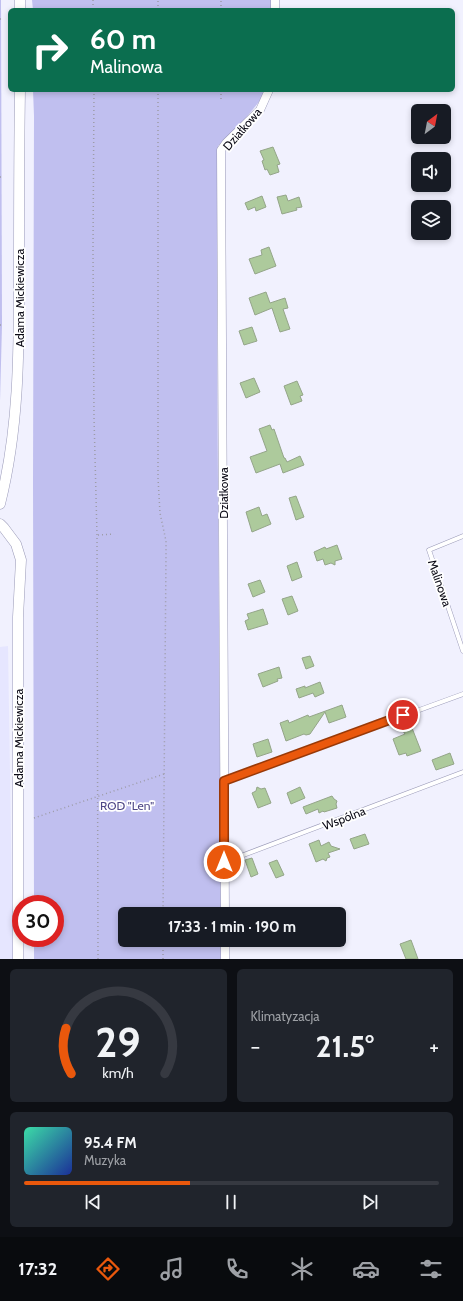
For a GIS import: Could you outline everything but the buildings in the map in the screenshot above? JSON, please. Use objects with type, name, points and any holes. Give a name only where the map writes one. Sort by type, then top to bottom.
[{"type":"street","name":"Adama Mickiewicza","points":[[0,504],[9,465],[17,391],[19,324],[20,92]]},
{"type":"street","name":"Działkowa","points":[[225,907],[221,150],[226,143],[260,110],[268,92]]},
{"type":"street","name":"Adama Mickiewicza","points":[[0,524],[16,544],[21,560],[18,617],[18,959]]},
{"type":"street","points":[[225,947],[225,959]]},
{"type":"lane","name":"Malinowa","points":[[463,536],[429,550],[463,651]]},
{"type":"lane","points":[[224,781],[463,694]]},
{"type":"lane","name":"Wspólna","points":[[224,862],[463,772]]},
{"type":"path","points":[[94,92],[93,250],[97,536],[98,959]]},
{"type":"path","points":[[158,92],[158,478],[160,513],[166,542],[164,907]]},
{"type":"path","points":[[221,92],[221,100]]},
{"type":"path","points":[[97,536],[114,534]]},
{"type":"path","points":[[34,818],[164,774]]},
{"type":"path","points":[[163,947],[163,959]]},
{"type":"shaded area","points":[[8,646],[13,959],[0,959],[0,647]]},
{"type":"green space","points":[[0,0],[2,325],[0,401]]},
{"type":"green space","points":[[32,0],[271,0],[272,3],[271,8],[33,8]]},
{"type":"green space","name":"ROD \"Len\"","points":[[33,92],[264,92],[263,97],[249,114],[218,146],[217,337],[221,907],[118,907],[118,947],[221,947],[221,959],[34,959],[34,947],[64,947],[64,895],[34,895]]},
{"type":"route","points":[[224,862],[224,781],[403,715]]}]
